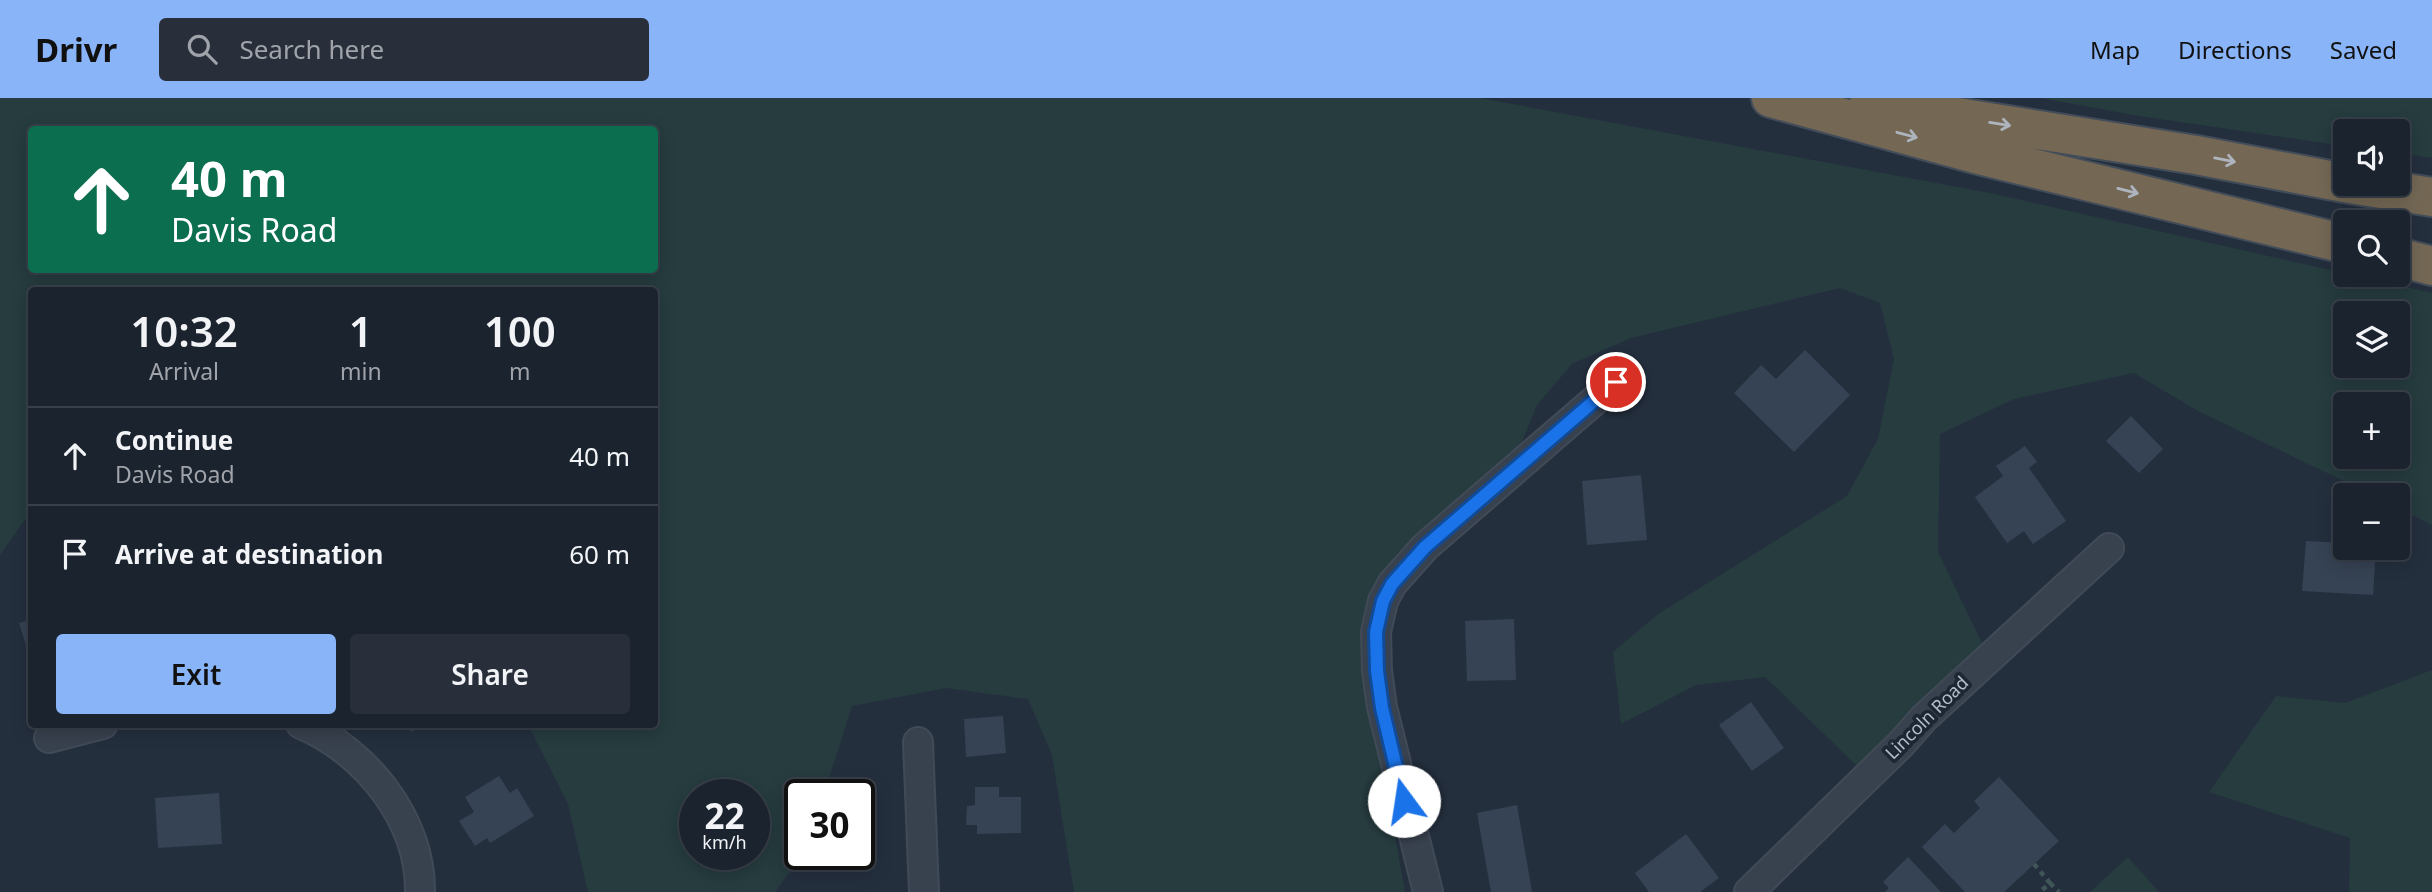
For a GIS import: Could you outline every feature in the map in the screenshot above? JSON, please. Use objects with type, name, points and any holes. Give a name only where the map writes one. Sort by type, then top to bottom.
[{"type":"highway","points":[[1770,98],[1975,154],[2333,241]]},
{"type":"highway","points":[[1836,98],[2196,155],[2333,181]]},
{"type":"highway","points":[[2410,194],[2432,197]]},
{"type":"highway","points":[[2410,260],[2432,266]]},
{"type":"street","points":[[1427,892],[1388,737],[1377,671],[1376,632],[1383,601],[1392,584],[1425,547],[1616,382]]},
{"type":"street","name":"Lincoln Road","points":[[1749,892],[1902,744],[1924,719],[2109,548]]},
{"type":"street","points":[[49,738],[88,728]]},
{"type":"street","points":[[309,728],[353,757],[385,789],[409,835],[420,872],[420,892]]},
{"type":"street","points":[[918,742],[924,892]]},
{"type":"path","points":[[2035,864],[2059,892]]},
{"type":"path","points":[[2040,892],[2050,883]]},
{"type":"green space","points":[[0,98],[1480,98],[1990,193],[2333,271],[2333,287],[2405,287],[2432,293],[2432,525],[2410,514],[2410,483],[2348,483],[2198,411],[2134,373],[2014,399],[1940,434],[1938,552],[1983,645],[1859,768],[1765,677],[1696,685],[1621,724],[1613,652],[1658,614],[1847,496],[1878,439],[1894,359],[1880,303],[1840,288],[1631,338],[1572,364],[1537,405],[1519,449],[1398,552],[1368,605],[1364,664],[1405,892],[1074,892],[1052,755],[1028,699],[946,688],[852,706],[829,779],[784,779],[784,870],[791,870],[775,892],[588,892],[568,804],[530,728],[658,728],[658,287],[28,287],[28,515],[0,555]]},
{"type":"green space","points":[[2041,98],[2432,98],[2432,158],[2410,155],[2410,119],[2333,119],[2333,144],[2139,116]]},
{"type":"green space","points":[[2432,670],[2432,892],[2349,892],[2350,838],[2209,792],[2276,696],[2345,703]]},
{"type":"green space","points":[[2128,857],[2159,892],[2090,892]]},
{"type":"building","points":[[1805,350],[1850,395],[1794,452],[1734,393],[1761,365],[1776,379]]},
{"type":"building","points":[[2131,416],[2163,449],[2139,473],[2106,441]]},
{"type":"building","points":[[2025,446],[2037,462],[2029,468],[2066,521],[2033,544],[2024,531],[2007,543],[1975,497],[2003,476],[1996,466]]},
{"type":"building","points":[[1641,475],[1647,540],[1587,545],[1582,481]]},
{"type":"building","points":[[2306,541],[2333,542],[2333,560],[2375,560],[2373,595],[2302,591]]},
{"type":"building","points":[[1514,619],[1516,680],[1467,681],[1465,621]]},
{"type":"building","points":[[28,620],[28,652],[19,623]]},
{"type":"building","points":[[1751,702],[1784,748],[1752,771],[1719,725]]},
{"type":"building","points":[[1003,716],[1006,753],[966,757],[964,719]]},
{"type":"building","points":[[499,776],[510,793],[517,788],[534,816],[490,843],[487,838],[475,846],[459,821],[474,812],[465,797]]},
{"type":"building","points":[[1999,777],[2059,841],[2004,892],[1965,892],[1922,847],[1945,824],[1954,833],[1980,808],[1974,801]]},
{"type":"building","points":[[975,787],[999,787],[999,797],[1021,797],[1021,833],[977,834],[977,825],[966,825],[967,806],[975,805]]},
{"type":"building","points":[[219,793],[222,844],[158,848],[155,798]]},
{"type":"building","points":[[1517,805],[1532,892],[1491,892],[1477,813]]},
{"type":"building","points":[[1686,834],[1719,878],[1700,892],[1649,892],[1635,873]]},
{"type":"building","points":[[1908,857],[1941,892],[1885,892],[1889,888],[1883,882]]},
{"type":"route","points":[[1404,801],[1388,737],[1377,671],[1376,632],[1383,601],[1392,584],[1425,547],[1616,382]]}]
